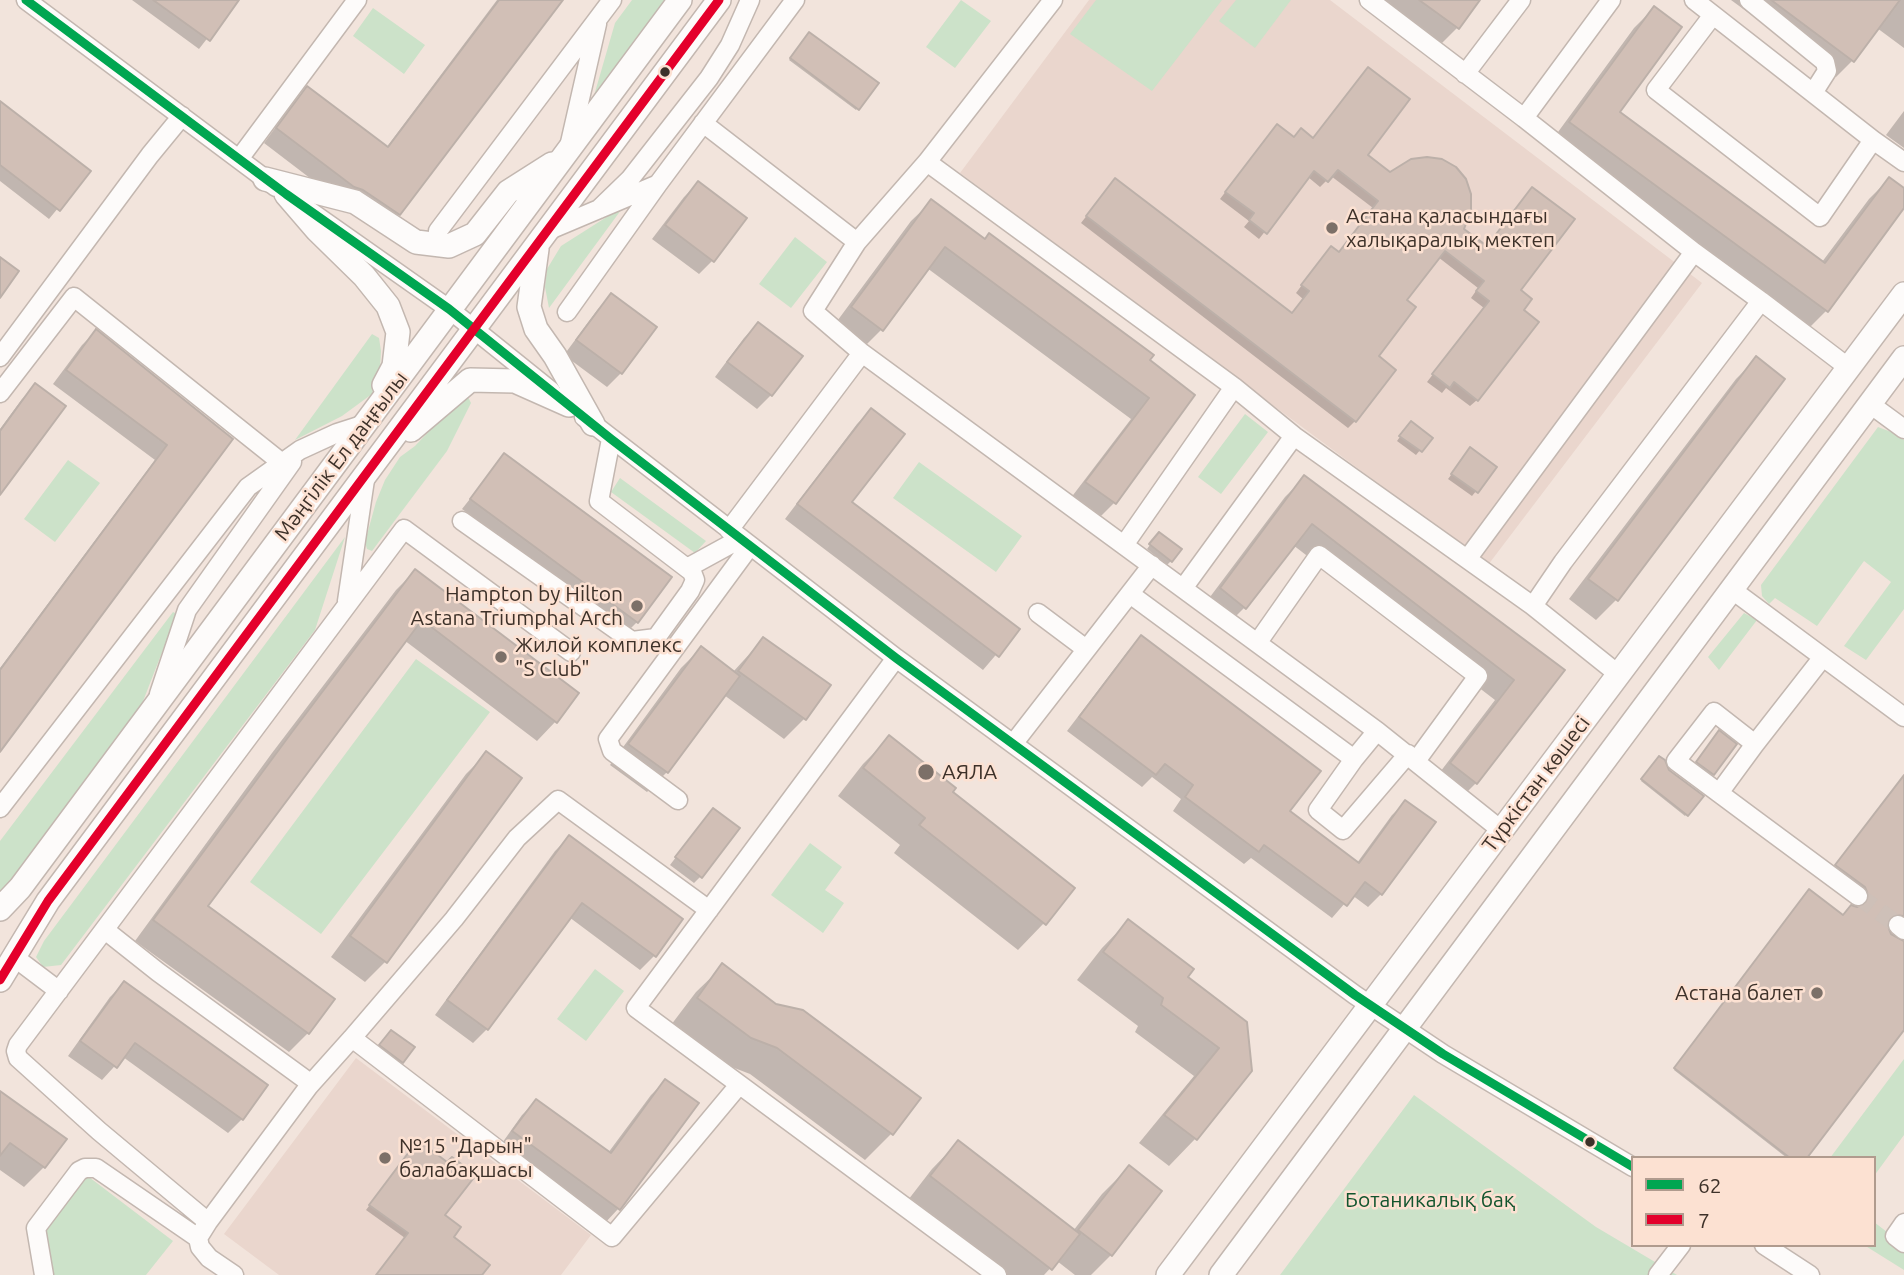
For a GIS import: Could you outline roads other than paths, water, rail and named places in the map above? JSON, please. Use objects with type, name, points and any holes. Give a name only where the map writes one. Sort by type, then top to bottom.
[{"type":"main road","name":"Мәңгілік Ел даңғылы","points":[[0,909],[20,888],[680,0]]},
{"type":"main road","name":"Мәңгілік Ел даңғылы","points":[[0,980],[48,901],[719,0]]},
{"type":"main road","points":[[265,179],[355,202],[416,242],[449,247],[475,234],[508,192],[566,154]]},
{"type":"main road","points":[[286,194],[317,230],[364,276],[388,306],[397,328],[394,366],[365,424]]},
{"type":"main road","points":[[542,237],[529,307],[536,329],[555,356],[593,424]]},
{"type":"main road","name":"Түркістан көшесі","points":[[1168,1275],[1904,294]]},
{"type":"main road","name":"Түркістан көшесі","points":[[1221,1275],[1904,358]]},
{"type":"main road","points":[[381,453],[470,380],[515,381],[569,405]]},
{"type":"main road","points":[[1816,411],[1812,430],[1819,440],[1828,443],[1841,442]]},
{"type":"main road","points":[[1780,459],[1795,467],[1804,481],[1794,504]]},
{"type":"street","points":[[26,0],[265,179],[449,309],[611,439],[896,658],[1370,1006],[1443,1054],[1631,1166]]},
{"type":"street","points":[[239,159],[357,0]]},
{"type":"street","points":[[438,231],[612,0]]},
{"type":"street","points":[[598,209],[630,179],[709,78],[730,45],[750,0]]},
{"type":"street","points":[[567,312],[795,0]]},
{"type":"street","points":[[1053,0],[927,162],[857,242],[813,311],[862,353],[1377,731],[1501,830]]},
{"type":"street","points":[[1369,0],[1694,252],[1849,368]]},
{"type":"street","points":[[1465,74],[1521,0]]},
{"type":"street","points":[[1524,118],[1611,0]]},
{"type":"street","points":[[1749,0],[1825,62],[1827,71],[1813,93]]},
{"type":"street","points":[[1873,140],[1820,217],[1656,90],[1707,6],[1813,93],[1904,162]]},
{"type":"street","points":[[566,154],[599,18]]},
{"type":"street","points":[[0,357],[182,116]]},
{"type":"street","points":[[703,123],[857,242]]},
{"type":"street","points":[[927,162],[1234,387],[1294,436],[1533,606],[1618,674]]},
{"type":"street","points":[[542,237],[598,209],[658,184]]},
{"type":"street","points":[[1468,558],[1694,252]]},
{"type":"street","points":[[0,393],[74,297],[276,459]]},
{"type":"street","points":[[1533,606],[1563,562],[1761,301]]},
{"type":"street","points":[[678,800],[612,751],[608,739],[862,353]]},
{"type":"street","points":[[1124,545],[1234,387]]},
{"type":"street","points":[[1870,404],[1904,429]]},
{"type":"street","points":[[0,808],[248,487],[276,459],[365,424]]},
{"type":"street","points":[[1184,587],[1294,436]]},
{"type":"street","points":[[462,521],[632,641],[656,638],[695,580],[692,572],[599,501],[611,439]]},
{"type":"street","points":[[155,706],[187,610],[300,450]]},
{"type":"street","points":[[346,605],[366,474]]},
{"type":"street","points":[[208,1222],[99,1131],[18,1058],[16,1051],[19,1045],[404,529],[571,652]]},
{"type":"street","points":[[687,568],[740,538]]},
{"type":"street","points":[[1258,642],[1319,555],[1478,676],[1412,758],[1343,830],[1318,810],[1353,759],[1377,731]]},
{"type":"street","points":[[1013,744],[1152,565]]},
{"type":"street","points":[[1731,589],[1904,717]]},
{"type":"street","points":[[1130,594],[1353,759]]},
{"type":"street","points":[[1038,613],[1086,649]]},
{"type":"street","points":[[1719,793],[1823,657]]},
{"type":"street","points":[[896,658],[636,1008],[997,1275]]},
{"type":"street","points":[[1755,744],[1714,712],[1676,761],[1858,896]]},
{"type":"street","points":[[198,1238],[309,1086],[454,919],[517,838],[558,800],[709,909]]},
{"type":"street","points":[[105,930],[306,1080],[309,1086]]},
{"type":"street","points":[[14,957],[60,990]]},
{"type":"street","points":[[352,1038],[612,1237],[739,1085]]},
{"type":"street","points":[[44,1275],[36,1228],[79,1171],[85,1168],[96,1168],[198,1238],[209,1258],[234,1275]]},
{"type":"street","points":[[1904,1223],[1895,1236],[1904,1243]]},
{"type":"street","points":[[1658,1275],[1679,1247]]},
{"type":"street","points":[[1767,1247],[1810,1275]]},
{"type":"tunnel","points":[[1858,896],[1898,925]]},
{"type":"place","name":"Астана қаласындағы халықаралық мектеп","points":[[1332,228]]},
{"type":"place","name":"Hampton by Hilton Astana Triumphal Arch","points":[[637,606]]},
{"type":"place","name":"Жилой комплекс \"S Club\"","points":[[501,657]]},
{"type":"place","name":"АЯЛА","points":[[926,772]]},
{"type":"place","name":"Астана балет","points":[[1817,993]]},
{"type":"place","name":"№15 \"Дарын\" балабақшасы","points":[[385,1158]]},
{"type":"park label","name":"Ботаникалық бақ","points":[[1430,1200]]}]
